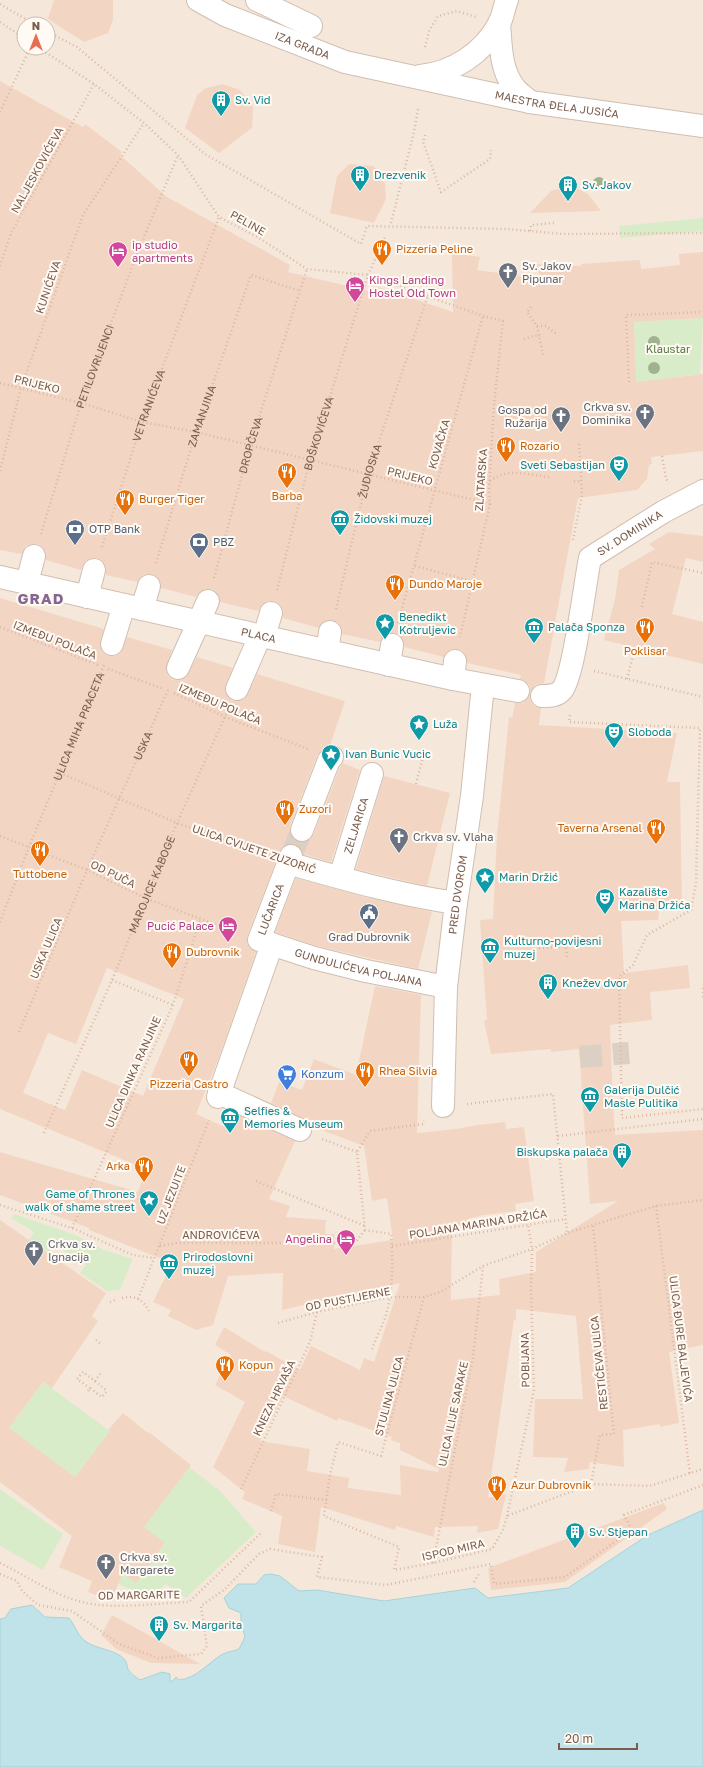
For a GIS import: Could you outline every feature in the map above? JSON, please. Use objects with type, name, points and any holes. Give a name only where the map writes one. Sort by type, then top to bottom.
[{"type":"street","name":"IZA GRADA","points":[[198,0],[225,15],[338,59],[411,77]]},
{"type":"street","points":[[257,0],[311,26]]},
{"type":"street","points":[[506,0],[500,23],[501,54],[506,70],[514,87],[530,102]]},
{"type":"street","points":[[411,77],[432,75],[453,68],[470,58],[482,47],[500,23]]},
{"type":"street","name":"MAESTRA ĐELA JUSIĆA","points":[[411,77],[530,102],[703,126]]},
{"type":"street","name":"SV. DOMINIKA","points":[[542,696],[555,695],[563,689],[579,667],[590,558],[663,512],[703,491]]},
{"type":"street","points":[[27,583],[34,556]]},
{"type":"street","points":[[87,597],[94,570]]},
{"type":"street","name":"PLACA","points":[[0,577],[262,637],[329,641],[454,670],[483,685],[518,691]]},
{"type":"street","points":[[112,644],[133,607],[149,586]]},
{"type":"street","points":[[178,668],[208,601]]},
{"type":"street","points":[[237,689],[262,637],[271,614]]},
{"type":"street","name":"PRED DVOROM","points":[[452,1105],[446,987],[456,903],[472,796],[483,685]]},
{"type":"street","points":[[302,830],[331,757]]},
{"type":"street","name":"ZELJARICA","points":[[340,877],[372,774]]},
{"type":"street","name":"ULICA CVIJETE ZUZORIĆ","points":[[290,859],[340,877],[424,898],[456,903]]},
{"type":"street","name":"LUČARICA","points":[[265,942],[290,859]]},
{"type":"street","points":[[265,942],[218,1095],[300,1130]]},
{"type":"street","name":"GUNDULIĆEVA POLJANA","points":[[265,942],[314,958],[366,971],[446,987]]},
{"type":"path","points":[[0,4],[20,16]]},
{"type":"path","points":[[425,47],[430,31],[438,16],[456,11],[474,16]]},
{"type":"path","points":[[0,22],[16,33]]},
{"type":"path","points":[[56,36],[77,47],[205,154],[361,244],[367,226],[530,231],[564,234],[703,232]]},
{"type":"path","points":[[0,112],[26,56]]},
{"type":"path","name":"PELINE","points":[[51,56],[94,84],[144,123],[178,155],[219,217],[259,238],[307,269],[368,275],[428,295],[483,316],[503,321]]},
{"type":"path","name":"NALJESKOVIĆEVA","points":[[0,266],[11,233],[94,84]]},
{"type":"path","points":[[391,223],[414,132],[418,110]]},
{"type":"path","name":"KUNIĆEVA","points":[[0,471],[21,388],[82,215],[144,123]]},
{"type":"path","points":[[425,134],[423,142],[441,192],[490,159],[491,150]]},
{"type":"path","name":"PETILOVRIJENCI","points":[[34,556],[81,403],[178,155]]},
{"type":"path","name":"VETRANIĆEVA","points":[[94,570],[142,422],[219,217]]},
{"type":"path","points":[[530,231],[531,225],[554,223]]},
{"type":"path","name":"BOŠKOVIĆEVA","points":[[271,614],[310,460],[368,275],[386,235]]},
{"type":"path","name":"DROPČEVA","points":[[208,601],[250,445],[307,269]]},
{"type":"path","name":"ZAMANJINA","points":[[149,586],[196,432],[251,275],[300,291]]},
{"type":"path","name":"ŽUDIOSKA","points":[[329,641],[368,474],[428,295]]},
{"type":"path","points":[[531,307],[528,312],[537,326],[543,355]]},
{"type":"path","points":[[629,382],[626,315],[703,312]]},
{"type":"path","name":"KOVAČKA","points":[[390,655],[483,316]]},
{"type":"path","name":"ZLATARSKA","points":[[454,670],[472,581],[490,504],[494,404],[503,321]]},
{"type":"path","points":[[537,326],[546,326],[558,335]]},
{"type":"path","points":[[524,339],[533,336],[540,336]]},
{"type":"path","name":"PRIJEKO","points":[[0,383],[81,403],[142,422],[196,432],[490,504]]},
{"type":"path","points":[[573,542],[582,495],[579,442]]},
{"type":"path","points":[[662,456],[666,478]]},
{"type":"path","points":[[490,481],[500,474],[511,472],[549,477]]},
{"type":"path","points":[[574,481],[582,482]]},
{"type":"path","points":[[642,607],[652,562],[703,573]]},
{"type":"path","points":[[415,566],[472,581]]},
{"type":"path","name":"IZMEĐU POLAČA","points":[[0,627],[168,691],[225,716],[331,757]]},
{"type":"path","name":"ULICA MIHA PRACETA","points":[[0,922],[112,644]]},
{"type":"path","points":[[627,679],[635,648]]},
{"type":"path","points":[[579,667],[703,696]]},
{"type":"path","name":"USKA","points":[[87,870],[178,668]]},
{"type":"path","name":"MAROJICE KABOGE","points":[[44,1133],[112,980],[177,823],[237,689]]},
{"type":"path","points":[[570,714],[569,722],[700,728],[696,883],[691,910],[647,935],[633,965],[620,977],[622,1118],[703,1109]]},
{"type":"path","points":[[416,784],[424,753]]},
{"type":"path","name":"ULICA CVIJETE ZUZORIĆ","points":[[60,773],[177,823],[290,859]]},
{"type":"path","name":"OD PUČA","points":[[0,836],[87,870],[145,898],[200,920],[265,942]]},
{"type":"path","name":"USKA ULICA","points":[[19,1032],[87,870]]},
{"type":"path","name":"ULICA DINKA RANJINE","points":[[72,1228],[173,1005],[200,920]]},
{"type":"path","points":[[539,948],[566,947],[567,959]]},
{"type":"path","points":[[112,980],[173,1005]]},
{"type":"path","points":[[703,988],[703,998]]},
{"type":"path","points":[[365,1230],[357,1152],[370,1131],[423,1124],[425,1108],[553,1094],[567,1233]]},
{"type":"path","name":"UZ JEZUITE","points":[[138,1298],[218,1095]]},
{"type":"path","points":[[558,1136],[703,1119]]},
{"type":"path","points":[[300,1130],[357,1152]]},
{"type":"path","points":[[256,1181],[364,1226]]},
{"type":"path","name":"OD PUSTIJERNE","points":[[278,1323],[317,1312],[390,1297],[424,1297],[440,1292],[483,1266],[532,1249],[567,1233],[656,1206],[703,1200]]},
{"type":"path","points":[[0,1205],[72,1228],[133,1255],[154,1258]]},
{"type":"path","name":"ULICA ĐURE BALJEVIĆA","points":[[656,1206],[690,1474]]},
{"type":"path","name":"POLJANA MARINA DRŽIĆA","points":[[392,1246],[566,1219]]},
{"type":"path","points":[[528,1224],[532,1249]]},
{"type":"path","name":"RESTIĆEVA ULICA","points":[[590,1484],[600,1435],[614,1434],[593,1226]]},
{"type":"path","points":[[365,1230],[391,1234],[392,1246],[390,1297],[386,1315],[372,1349]]},
{"type":"path","points":[[334,1243],[355,1243],[365,1230]]},
{"type":"path","name":"ANDROVIĆEVA","points":[[159,1246],[182,1243],[283,1243]]},
{"type":"path","name":"POBIJANA","points":[[507,1516],[534,1390],[531,1287],[532,1249]]},
{"type":"path","name":"ULICA ILIJE SARAKE","points":[[433,1563],[473,1357],[483,1266]]},
{"type":"path","points":[[122,1298],[132,1296],[138,1298],[145,1304],[149,1311]]},
{"type":"path","name":"STULINA ULICA","points":[[338,1442],[381,1456],[424,1297]]},
{"type":"path","points":[[110,1302],[115,1300]]},
{"type":"path","name":"KNEZA HRVAŠA","points":[[241,1489],[310,1342],[317,1312]]},
{"type":"path","points":[[96,1340],[100,1342]]},
{"type":"path","points":[[83,1372],[95,1381],[106,1390],[102,1397],[89,1390],[77,1379],[83,1372]]},
{"type":"path","points":[[95,1381],[101,1373]]},
{"type":"path","name":"ISPOD MIRA","points":[[338,1442],[330,1475],[324,1516],[399,1547],[394,1570],[433,1563],[492,1549],[503,1530],[507,1516]]},
{"type":"path","points":[[507,1516],[590,1484],[650,1486],[703,1469]]},
{"type":"path","points":[[0,1574],[17,1581],[22,1591],[38,1605],[72,1611],[119,1644],[158,1658],[201,1654],[207,1646],[201,1606],[225,1589],[259,1554],[270,1549],[322,1557],[317,1578],[386,1585],[491,1564],[494,1584],[565,1577],[632,1530],[624,1515],[703,1485]]},
{"type":"path","points":[[271,1511],[276,1494],[327,1500]]},
{"type":"path","name":"OD MARGARITE","points":[[0,1563],[25,1574],[54,1592],[83,1602],[112,1605],[189,1602],[261,1533]]},
{"type":"path","points":[[474,1582],[480,1572]]},
{"type":"shaded area","points":[[0,0],[703,0],[703,1510],[648,1535],[568,1588],[488,1598],[475,1588],[384,1601],[317,1590],[299,1591],[280,1576],[264,1575],[256,1584],[238,1584],[224,1598],[241,1612],[241,1621],[245,1637],[239,1649],[222,1654],[203,1670],[188,1679],[169,1682],[169,1679],[151,1677],[140,1680],[115,1653],[95,1647],[84,1641],[68,1618],[45,1617],[0,1619]]},
{"type":"green space","points":[[703,218],[703,231],[620,238],[619,226]]},
{"type":"green space","name":"Klaustar","points":[[703,318],[700,374],[636,382],[634,322]]},
{"type":"green space","points":[[14,1214],[76,1235],[104,1250],[133,1259],[120,1290],[107,1291],[80,1273],[86,1265],[55,1245],[49,1252],[29,1240],[34,1232],[11,1218]]},
{"type":"green space","points":[[43,1382],[110,1431],[75,1477],[9,1428]]},
{"type":"green space","points":[[189,1467],[220,1491],[256,1532],[186,1598],[166,1584],[154,1592],[143,1593],[118,1584],[123,1573],[136,1582],[165,1544],[144,1527]]},
{"type":"green space","points":[[0,1489],[63,1534],[43,1570],[0,1546]]},
{"type":"water","points":[[703,1510],[703,1767],[0,1767],[0,1619],[5,1618],[11,1609],[32,1605],[45,1617],[69,1618],[80,1636],[85,1641],[121,1656],[126,1661],[129,1671],[140,1680],[162,1672],[170,1674],[170,1682],[176,1677],[179,1680],[191,1677],[221,1655],[239,1649],[245,1637],[241,1621],[241,1613],[229,1608],[224,1598],[238,1584],[256,1584],[264,1575],[271,1574],[280,1576],[299,1591],[317,1590],[384,1601],[475,1588],[488,1598],[568,1588],[648,1535]]},
{"type":"building","points":[[54,0],[113,0],[113,20],[108,33],[84,42],[56,24],[56,16],[49,16]]},
{"type":"building","points":[[0,81],[83,127],[85,124],[122,152],[120,155],[167,197],[290,265],[288,272],[373,292],[375,286],[453,312],[452,253],[480,257],[477,270],[542,279],[534,264],[581,266],[581,264],[640,260],[641,269],[680,265],[679,254],[703,252],[703,318],[634,322],[636,382],[703,374],[703,451],[651,457],[652,464],[649,465],[647,479],[637,490],[578,498],[544,683],[535,685],[530,693],[530,686],[520,679],[521,675],[467,663],[466,656],[463,651],[457,649],[450,650],[444,657],[404,647],[403,640],[400,636],[394,633],[387,634],[382,637],[380,642],[342,634],[341,627],[338,622],[332,620],[325,621],[319,628],[283,618],[283,610],[280,604],[274,601],[268,601],[263,604],[258,611],[220,602],[218,594],[213,589],[201,591],[196,597],[161,588],[161,583],[158,578],[152,574],[146,574],[137,582],[106,575],[106,566],[97,558],[91,558],[85,561],[81,570],[46,560],[46,552],[37,544],[31,544],[25,547],[22,554],[0,550]]},
{"type":"building","name":"Sv. Vid","points":[[223,84],[240,90],[253,107],[252,128],[219,153],[185,128],[197,95],[206,88]]},
{"type":"building","name":"Drezvenik","points":[[349,164],[374,166],[385,184],[386,199],[374,223],[330,213],[337,176]]},
{"type":"building","name":"Sv. Jakov","points":[[561,188],[576,188],[588,194],[601,211],[530,213],[551,191]]},
{"type":"building","points":[[669,532],[703,536],[703,562],[686,558],[672,614],[703,622],[703,664],[604,640],[615,599],[619,570],[655,549],[649,544]]},
{"type":"building","points":[[0,598],[104,629],[100,646],[103,653],[109,656],[115,656],[121,653],[127,637],[172,650],[166,669],[168,676],[173,680],[186,678],[197,657],[233,668],[225,690],[227,696],[232,701],[245,699],[257,674],[345,701],[330,745],[323,748],[317,756],[290,826],[292,838],[297,841],[304,842],[310,839],[314,834],[342,763],[360,770],[331,862],[303,854],[301,848],[295,844],[283,846],[280,851],[247,936],[249,948],[256,952],[219,1057],[196,1114],[231,1130],[238,1115],[295,1141],[269,1199],[290,1206],[286,1217],[326,1220],[325,1234],[334,1234],[334,1249],[393,1240],[387,1198],[372,1201],[364,1146],[311,1126],[305,1119],[271,1103],[279,1082],[302,1090],[314,1059],[356,1075],[375,986],[421,995],[417,1133],[505,1122],[506,1129],[524,1127],[534,1201],[515,1204],[516,1211],[484,1215],[467,1219],[468,1224],[452,1226],[451,1300],[500,1295],[499,1279],[536,1272],[536,1252],[618,1201],[590,1204],[579,1049],[551,1052],[551,1049],[491,1054],[484,1021],[487,1020],[480,920],[493,919],[497,835],[509,717],[512,718],[515,703],[523,703],[530,694],[531,703],[535,707],[541,708],[539,725],[677,733],[667,782],[680,782],[682,911],[659,911],[658,920],[621,921],[624,973],[688,965],[690,988],[650,992],[652,1020],[610,1025],[613,1104],[615,1135],[703,1130],[703,1345],[669,1352],[679,1423],[660,1427],[660,1424],[623,1430],[624,1467],[590,1462],[589,1469],[564,1472],[568,1458],[533,1457],[535,1399],[583,1399],[576,1316],[516,1309],[516,1320],[514,1319],[488,1498],[506,1494],[498,1529],[477,1533],[478,1526],[435,1527],[434,1537],[396,1526],[395,1530],[321,1507],[315,1552],[278,1544],[282,1516],[242,1499],[245,1492],[213,1467],[245,1402],[215,1385],[231,1355],[215,1345],[224,1327],[265,1352],[266,1351],[300,1370],[311,1346],[360,1370],[364,1358],[374,1362],[400,1283],[282,1310],[283,1273],[228,1276],[213,1325],[196,1330],[168,1316],[171,1310],[153,1302],[172,1263],[89,1230],[89,1228],[0,1195],[0,1152],[138,1192],[146,1169],[0,1109]],"holes":[[[107,968],[184,999],[143,1096],[82,1070],[65,1110],[23,1093],[48,1033],[76,1044]],[[283,1396],[337,1421],[338,1418],[392,1437],[391,1440],[400,1443],[400,1450],[439,1469],[438,1472],[400,1465],[401,1495],[348,1488],[349,1478],[307,1471],[310,1449],[260,1441]]]},
{"type":"building","name":"Crkva sv. Vlaha","points":[[384,776],[450,793],[427,886],[356,869]]},
{"type":"building","name":"Grad Dubrovnik","points":[[296,878],[369,898],[432,912],[418,969],[317,946],[275,932]]},
{"type":"building","points":[[0,1220],[106,1293],[92,1316],[98,1321],[52,1388],[43,1382],[9,1428],[75,1477],[110,1431],[108,1430],[123,1413],[191,1465],[144,1527],[165,1543],[136,1583],[123,1573],[111,1601],[88,1592],[92,1581],[59,1567],[72,1536],[0,1482]]},
{"type":"building","name":"Sv. Stjepan","points":[[664,1503],[667,1509],[565,1582],[491,1590],[488,1568]]},
{"type":"building","name":"Sv. Margarita","points":[[112,1615],[200,1664],[151,1663],[116,1649],[101,1635]]},
{"type":"tunnel","points":[[291,856],[302,830]]},
{"type":"tunnel","points":[[580,1057],[629,1053]]},
{"type":"place","name":"Sv. Vid","points":[[221,117]]},
{"type":"place","name":"Drezvenik","points":[[360,192]]},
{"type":"place","name":"Sv. Jakov","points":[[568,202]]},
{"type":"place","name":"Pizzeria Peline","points":[[382,266]]},
{"type":"place","name":"ip studio apartments","points":[[118,268]]},
{"type":"place","name":"Sv. Jakov Pipunar","points":[[508,289]]},
{"type":"place","name":"Kings Landing Hostel Old Town","points":[[355,303]]},
{"type":"place","name":"Crkva sv. Dominika","points":[[645,430]]},
{"type":"place","name":"Gospa od Ružarija","points":[[561,433]]},
{"type":"place","name":"Rozario","points":[[506,463]]},
{"type":"place","name":"Sveti Sebastijan","points":[[619,482]]},
{"type":"place","name":"Barba","points":[[287,489]]},
{"type":"place","name":"Burger Tiger","points":[[125,516]]},
{"type":"place","name":"Židovski muzej","points":[[340,536]]},
{"type":"place","name":"OTP Bank","points":[[75,546]]},
{"type":"place","name":"PBZ","points":[[199,559]]},
{"type":"place","name":"Dundo Maroje","points":[[395,601]]},
{"type":"place","name":"Benedikt Kotruljevic","points":[[385,640]]},
{"type":"place","name":"Palača Sponza","points":[[534,644]]},
{"type":"place","name":"Poklisar","points":[[645,644]]},
{"type":"place","name":"Luža","points":[[419,741]]},
{"type":"place","name":"Sloboda","points":[[614,749]]},
{"type":"place","name":"Ivan Bunic Vucic","points":[[331,771]]},
{"type":"place","name":"Zuzori","points":[[285,826]]},
{"type":"place","name":"Taverna Arsenal","points":[[656,845]]},
{"type":"place","name":"Crkva sv. Vlaha","points":[[399,854]]},
{"type":"place","name":"Tuttobene","points":[[40,867]]},
{"type":"place","name":"Marin Držić","points":[[485,894]]},
{"type":"place","name":"Kazalište Marina Držića","points":[[605,915]]},
{"type":"place","name":"Grad Dubrovnik","points":[[369,930]]},
{"type":"place","name":"Pucić Palace","points":[[228,943]]},
{"type":"place","name":"Kulturno-povijesni muzej","points":[[490,964]]},
{"type":"place","name":"Dubrovnik","points":[[172,969]]},
{"type":"place","name":"Knežev dvor","points":[[548,1000]]},
{"type":"place","name":"Pizzeria Castro","points":[[189,1077]]},
{"type":"place","name":"Rhea Silvia","points":[[365,1088]]},
{"type":"place","name":"Konzum","points":[[287,1091]]},
{"type":"place","name":"Galerija Dulčić Masle Pulitika","points":[[590,1113]]},
{"type":"place","name":"Selfies & Memories Museum","points":[[230,1134]]},
{"type":"place","name":"Biskupska palača","points":[[622,1169]]},
{"type":"place","name":"Arka","points":[[144,1183]]},
{"type":"place","name":"Game of Thrones walk of shame street","points":[[149,1217]]},
{"type":"place","name":"Angelina","points":[[346,1256]]},
{"type":"place","name":"Crkva sv. Ignacija","points":[[34,1267]]},
{"type":"place","name":"Prirodoslovni muzej","points":[[169,1280]]},
{"type":"place","name":"Kopun","points":[[225,1382]]},
{"type":"place","name":"Azur Dubrovnik","points":[[497,1502]]},
{"type":"place","name":"Sv. Stjepan","points":[[575,1549]]},
{"type":"place","name":"Crkva sv. Margarete","points":[[106,1580]]},
{"type":"place","name":"Sv. Margarita","points":[[159,1642]]},
{"type":"district","name":"GRAD","points":[[41,599]]}]
